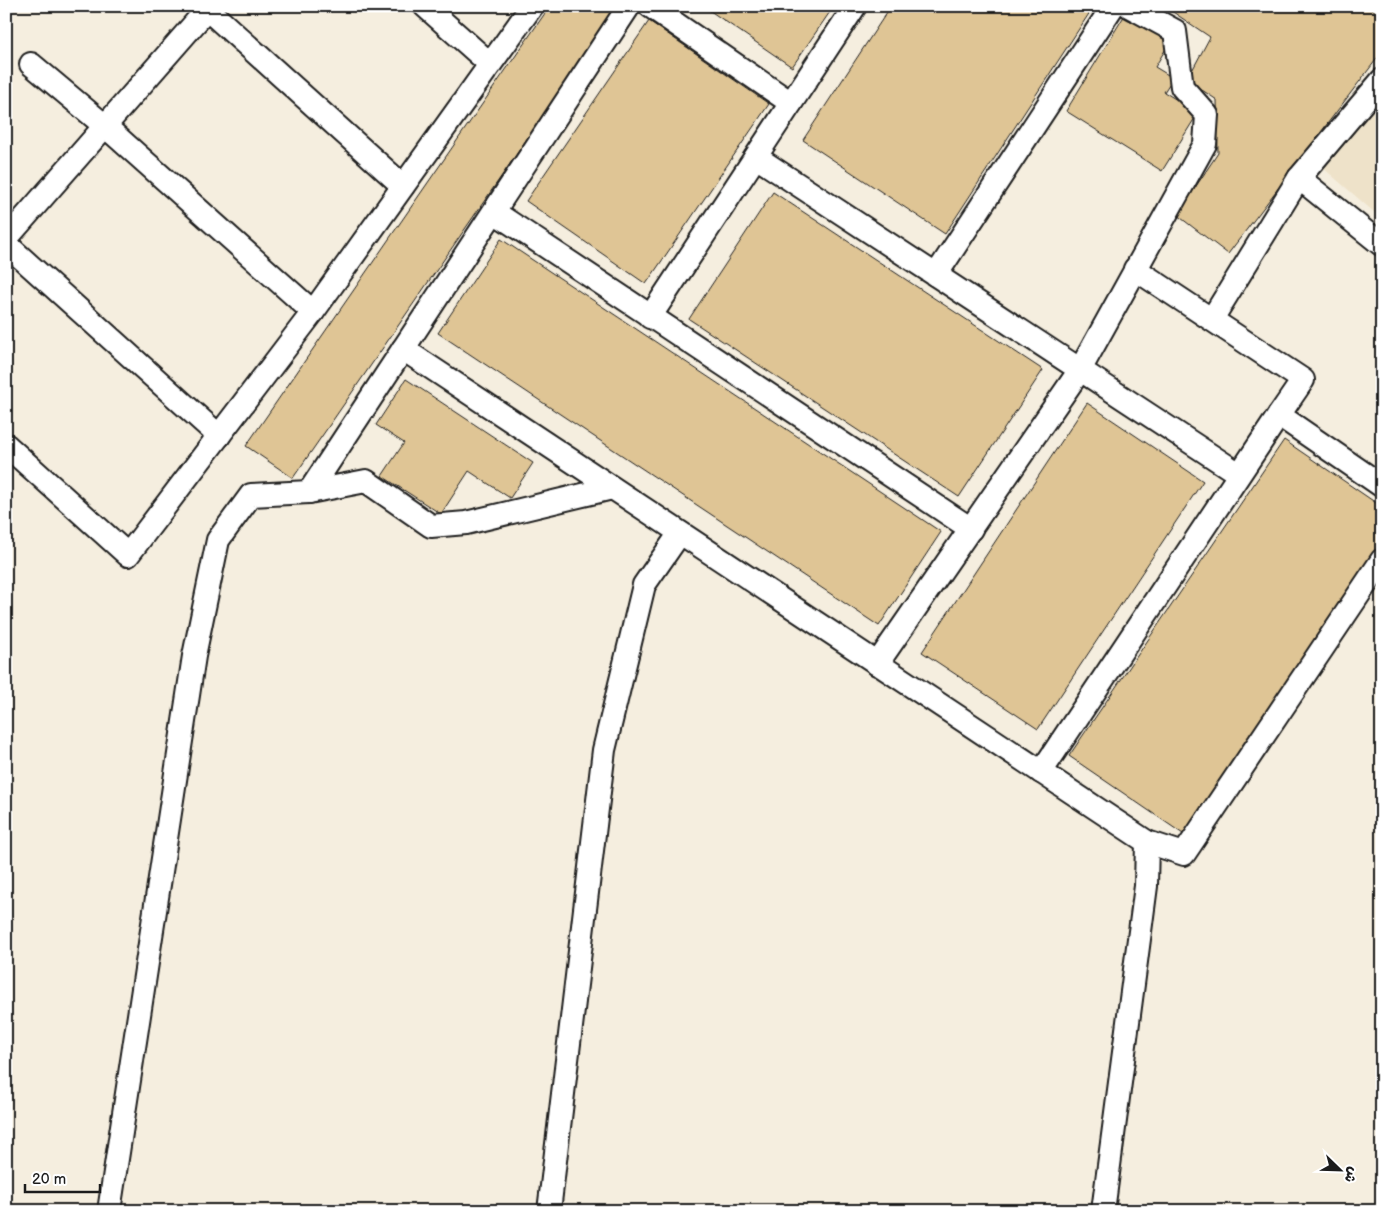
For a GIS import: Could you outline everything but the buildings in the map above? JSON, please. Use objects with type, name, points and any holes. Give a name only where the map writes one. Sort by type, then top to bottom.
[{"type":"street","points":[[425,6],[490,64]]},
{"type":"street","points":[[6,445],[128,555],[313,312],[532,6]]},
{"type":"street","points":[[309,492],[629,6]]},
{"type":"street","points":[[650,6],[791,103]]},
{"type":"street","points":[[650,317],[855,6]]},
{"type":"street","points":[[936,275],[1113,6]]},
{"type":"street","points":[[877,664],[1080,370],[1205,144],[1207,115],[1182,87],[1176,32],[1129,6]]},
{"type":"street","points":[[6,239],[208,8],[403,186]]},
{"type":"street","points":[[31,64],[105,126],[313,312]]},
{"type":"street","points":[[1212,319],[1299,178],[1382,80]]},
{"type":"street","points":[[756,156],[1239,474]]},
{"type":"street","points":[[1299,178],[1382,245]]},
{"type":"street","points":[[494,212],[970,529]]},
{"type":"street","points":[[6,244],[219,436]]},
{"type":"street","points":[[1041,772],[1302,380],[1135,269]]},
{"type":"street","points":[[403,349],[1147,842],[1184,854],[1382,560]]},
{"type":"street","points":[[1279,415],[1382,486]]},
{"type":"street","points":[[109,1211],[194,656],[218,540],[251,495],[309,492],[366,481],[431,526],[466,523],[612,488]]},
{"type":"street","points":[[549,1211],[604,750],[644,585],[680,533]]},
{"type":"street","points":[[1103,1211],[1146,886],[1147,842]]},
{"type":"shaded area","points":[[1382,98],[1382,219],[1322,167]]}]
